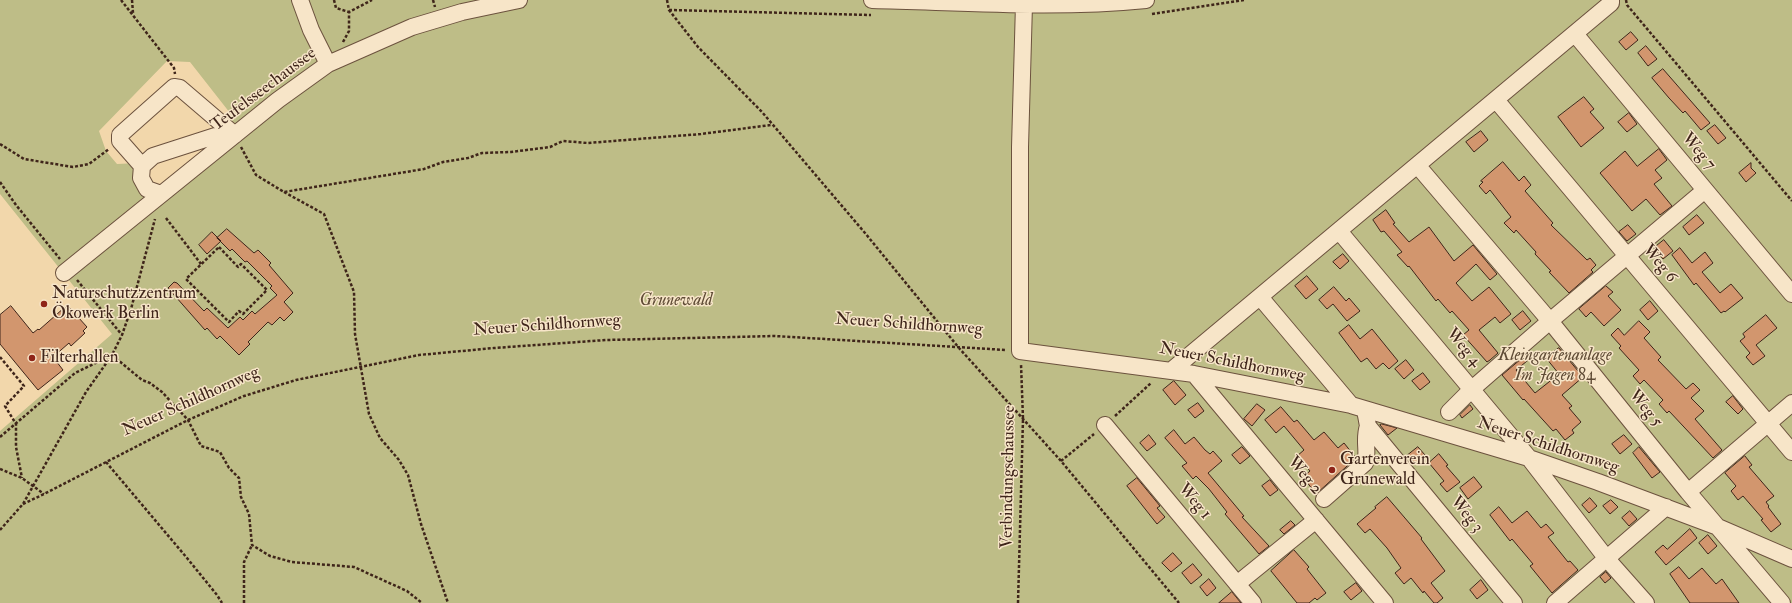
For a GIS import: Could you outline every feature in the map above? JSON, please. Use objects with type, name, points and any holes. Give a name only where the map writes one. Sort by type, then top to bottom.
[{"type":"street","points":[[300,0],[311,30],[328,64]]},
{"type":"street","name":"Teufelsseechaussee","points":[[67,271],[278,100],[328,64],[412,27],[462,12],[519,0]]},
{"type":"street","points":[[874,8],[1106,3],[1146,0]]},
{"type":"street","points":[[1172,370],[1575,34],[1611,3],[1610,0]]},
{"type":"street","points":[[1020,351],[1020,147],[1024,4]]},
{"type":"street","name":"Weg 7","points":[[1575,34],[1792,294]]},
{"type":"street","points":[[142,166],[120,141],[119,138],[121,132],[170,88],[177,87],[235,135]]},
{"type":"street","name":"Weg 6","points":[[1496,100],[1792,452]]},
{"type":"street","points":[[161,194],[147,189],[141,178],[142,166],[153,156],[215,136],[235,135]]},
{"type":"street","name":"Weg 5","points":[[1417,166],[1550,321],[1688,492],[1782,603]]},
{"type":"street","points":[[1449,412],[1472,389],[1550,321],[1705,190]]},
{"type":"street","name":"Weg 4","points":[[1339,231],[1530,458],[1607,558],[1646,603]]},
{"type":"street","points":[[1260,297],[1358,408],[1368,426],[1365,437],[1365,463],[1324,499]]},
{"type":"street","name":"Neuer Schildhornweg","points":[[1020,351],[1172,370],[1358,408],[1530,458],[1718,527],[1792,559]]},
{"type":"street","name":"Weg 2","points":[[1194,374],[1385,603]]},
{"type":"street","points":[[1688,492],[1792,403]]},
{"type":"street","name":"Weg 1","points":[[1106,425],[1253,603]]},
{"type":"street","name":"Weg 3","points":[[1368,426],[1514,603]]},
{"type":"street","points":[[1555,603],[1666,507]]},
{"type":"street","points":[[1238,584],[1316,520]]},
{"type":"path","points":[[120,0],[174,68],[177,87]]},
{"type":"path","points":[[132,0],[133,15]]},
{"type":"path","points":[[334,0],[336,8],[349,12],[372,0]]},
{"type":"path","points":[[667,0],[669,10],[698,47],[734,82],[772,125],[865,233],[958,348],[1023,419],[1179,603]]},
{"type":"path","points":[[1627,5],[1792,201]]},
{"type":"path","points":[[669,10],[874,8]]},
{"type":"path","points":[[341,44],[350,31],[349,12]]},
{"type":"path","points":[[284,192],[424,169],[443,162],[468,158],[482,153],[550,148],[563,141],[588,143],[678,136],[772,125]]},
{"type":"path","points":[[235,135],[256,175],[324,214],[354,292],[355,334],[369,414],[380,438],[399,460],[408,475],[420,524],[448,603]]},
{"type":"path","points":[[0,144],[24,159],[73,167],[88,164],[120,141]]},
{"type":"path","points":[[0,182],[67,271],[122,335]]},
{"type":"path","points":[[0,530],[22,504],[86,392],[112,355],[122,335],[131,310],[155,217]]},
{"type":"path","points":[[166,218],[201,264]]},
{"type":"path","points":[[219,247],[238,267],[241,264],[267,290],[242,314],[239,311],[229,322],[186,279],[201,264],[219,247]]},
{"type":"path","name":"Neuer Schildhornweg","points":[[22,504],[188,420],[244,396],[269,388],[361,366],[419,355],[606,340],[775,336],[1020,351]]},
{"type":"path","name":"Verbindungschaussee","points":[[1018,603],[1023,419],[1020,351]]},
{"type":"path","points":[[112,355],[142,380],[150,383],[162,392],[188,420],[201,446],[220,452],[229,468],[240,478],[241,497],[249,514],[252,545],[244,562],[244,603]]},
{"type":"path","points":[[0,437],[75,373],[112,355]]},
{"type":"path","points":[[0,356],[24,386],[5,406],[16,424],[16,447],[22,478]]},
{"type":"path","points":[[106,462],[187,558],[222,603]]},
{"type":"path","points":[[0,469],[22,478],[44,494]]},
{"type":"path","points":[[252,545],[270,556],[292,562],[354,567],[408,591],[422,603]]},
{"type":"green space","name":"Grunewald","points":[[0,0],[1792,0],[1792,603],[0,603],[0,431],[112,334],[0,194]],"holes":[[[167,61],[190,62],[230,113],[213,126],[220,137],[148,196],[138,163],[117,164],[106,151],[99,131]]]},
{"type":"building","points":[[1631,32],[1638,40],[1626,50],[1619,42]]},
{"type":"building","points":[[1646,46],[1657,59],[1648,66],[1638,53]]},
{"type":"building","points":[[1663,69],[1710,123],[1701,130],[1685,111],[1683,113],[1652,78]]},
{"type":"building","points":[[1584,97],[1594,109],[1590,112],[1604,128],[1581,147],[1558,117]]},
{"type":"building","points":[[1629,113],[1637,124],[1627,132],[1618,122]]},
{"type":"building","points":[[1715,125],[1726,138],[1718,144],[1707,131]]},
{"type":"building","points":[[1481,131],[1488,140],[1474,152],[1466,142]]},
{"type":"building","points":[[1659,149],[1667,160],[1655,170],[1662,178],[1654,184],[1672,206],[1660,215],[1646,199],[1632,211],[1600,173],[1625,151],[1637,166]]},
{"type":"building","points":[[1503,162],[1519,181],[1524,176],[1531,185],[1525,191],[1553,223],[1551,225],[1587,260],[1590,258],[1596,265],[1591,270],[1593,272],[1569,293],[1549,272],[1551,271],[1516,230],[1514,233],[1504,223],[1511,217],[1490,190],[1486,194],[1479,186],[1483,182],[1481,181]]},
{"type":"building","points":[[1751,163],[1751,168],[1756,173],[1746,182],[1739,173]]},
{"type":"building","points":[[1386,210],[1395,223],[1393,224],[1409,242],[1429,227],[1454,261],[1473,245],[1497,274],[1490,280],[1476,264],[1456,283],[1472,301],[1489,287],[1511,314],[1500,323],[1495,317],[1479,330],[1498,353],[1490,360],[1487,362],[1463,335],[1469,330],[1452,311],[1450,313],[1438,299],[1436,301],[1409,266],[1408,267],[1397,255],[1402,252],[1384,231],[1381,232],[1373,220]]},
{"type":"building","points":[[1697,215],[1704,223],[1689,235],[1683,227]]},
{"type":"building","points":[[1628,225],[1636,234],[1627,241],[1619,232]]},
{"type":"building","points":[[227,229],[254,253],[258,250],[271,263],[269,265],[293,293],[284,302],[293,312],[284,321],[280,317],[272,325],[268,322],[248,342],[250,344],[239,355],[220,336],[217,339],[207,328],[205,330],[168,288],[174,282],[177,283],[204,311],[207,308],[228,328],[240,317],[243,320],[252,311],[255,314],[277,295],[270,288],[272,286],[247,261],[245,262],[232,249],[230,251],[217,238]]},
{"type":"building","points":[[212,232],[221,241],[207,254],[199,245]]},
{"type":"building","points":[[1664,240],[1673,251],[1663,259],[1654,248]]},
{"type":"building","points":[[1680,248],[1692,263],[1705,252],[1713,263],[1702,272],[1720,293],[1731,284],[1743,298],[1725,312],[1724,311],[1721,313],[1696,283],[1694,285],[1672,255]]},
{"type":"building","points":[[1343,254],[1349,261],[1340,269],[1333,262]]},
{"type":"building","points":[[1307,276],[1318,289],[1306,299],[1295,286]]},
{"type":"building","points":[[1606,286],[1613,292],[1608,296],[1621,310],[1604,326],[1591,312],[1586,317],[1579,309]]},
{"type":"building","points":[[1334,287],[1346,301],[1349,298],[1360,311],[1347,321],[1333,304],[1327,309],[1319,300]]},
{"type":"building","points":[[1650,301],[1658,311],[1648,320],[1640,310]]},
{"type":"building","name":"Filterhallen","points":[[11,306],[33,333],[38,329],[39,330],[65,307],[67,309],[69,307],[87,327],[83,331],[85,333],[71,346],[69,343],[53,357],[63,370],[38,390],[0,344],[0,315]]},
{"type":"building","points":[[1523,311],[1531,321],[1520,330],[1512,320]]},
{"type":"building","points":[[1766,315],[1777,328],[1756,345],[1765,356],[1753,365],[1746,357],[1750,353],[1740,341],[1745,337],[1743,334]]},
{"type":"building","points":[[1639,321],[1650,332],[1644,338],[1661,357],[1658,360],[1686,389],[1693,383],[1700,390],[1691,398],[1704,411],[1695,419],[1722,450],[1713,458],[1669,411],[1667,413],[1659,404],[1663,400],[1644,380],[1640,384],[1633,376],[1639,370],[1619,348],[1621,346],[1611,335],[1618,328],[1624,335]]},
{"type":"building","points":[[1349,325],[1360,339],[1372,329],[1398,361],[1389,369],[1383,363],[1376,369],[1367,358],[1361,362],[1339,333]]},
{"type":"building","points":[[1559,348],[1583,377],[1562,395],[1572,406],[1569,408],[1581,422],[1572,430],[1574,433],[1565,440],[1556,429],[1553,431],[1524,399],[1523,400],[1502,375],[1528,353],[1532,357],[1516,370],[1535,393],[1559,374],[1546,358]]},
{"type":"building","points":[[1406,360],[1414,370],[1404,379],[1395,369]]},
{"type":"building","points":[[1423,373],[1430,382],[1420,390],[1412,381]]},
{"type":"building","points":[[1174,381],[1186,395],[1175,405],[1163,390]]},
{"type":"building","points":[[1733,396],[1743,409],[1738,414],[1726,402]]},
{"type":"building","points":[[1198,403],[1204,411],[1195,418],[1188,410]]},
{"type":"building","points":[[1257,404],[1265,410],[1252,426],[1244,419]]},
{"type":"building","points":[[1470,405],[1473,409],[1462,418],[1460,415]]},
{"type":"building","points":[[1281,407],[1294,422],[1297,420],[1314,440],[1324,432],[1338,448],[1344,443],[1356,458],[1316,494],[1303,477],[1310,471],[1297,456],[1304,450],[1284,426],[1276,433],[1265,420]]},
{"type":"building","points":[[1382,424],[1397,428],[1388,435],[1380,425]]},
{"type":"building","points":[[1174,430],[1185,444],[1194,437],[1205,450],[1210,454],[1213,451],[1222,461],[1208,473],[1244,516],[1242,517],[1269,546],[1259,554],[1225,514],[1227,512],[1209,489],[1196,476],[1193,479],[1182,466],[1187,463],[1165,438]]},
{"type":"building","points":[[1149,435],[1156,444],[1147,451],[1140,443]]},
{"type":"building","points":[[1624,435],[1632,444],[1620,454],[1612,444]]},
{"type":"building","points":[[1242,447],[1250,456],[1240,464],[1232,455]]},
{"type":"building","points":[[1418,447],[1425,455],[1415,464],[1408,455]]},
{"type":"building","points":[[1639,447],[1660,472],[1652,478],[1633,453]]},
{"type":"building","points":[[1439,454],[1448,465],[1446,466],[1460,482],[1447,492],[1440,484],[1444,481],[1429,463]]},
{"type":"building","points":[[1745,456],[1752,465],[1749,467],[1774,496],[1766,502],[1781,524],[1771,532],[1761,520],[1763,519],[1743,496],[1738,500],[1731,491],[1736,486],[1725,473]]},
{"type":"building","points":[[1474,477],[1482,487],[1468,499],[1460,488]]},
{"type":"building","points":[[1137,478],[1160,506],[1157,508],[1165,517],[1157,524],[1127,486]]},
{"type":"building","points":[[1270,480],[1278,490],[1270,496],[1262,486]]},
{"type":"building","points":[[1387,497],[1422,538],[1421,539],[1445,571],[1431,583],[1443,598],[1437,603],[1434,603],[1424,591],[1423,593],[1411,578],[1404,584],[1395,573],[1401,568],[1387,548],[1370,529],[1365,533],[1357,524]]},
{"type":"building","points":[[1590,498],[1597,506],[1589,513],[1582,505]]},
{"type":"building","points":[[1611,500],[1618,507],[1610,514],[1603,506]]},
{"type":"building","points":[[1499,507],[1512,523],[1527,511],[1541,528],[1546,524],[1554,533],[1548,537],[1568,562],[1570,561],[1578,570],[1552,593],[1530,566],[1533,564],[1512,539],[1510,541],[1490,515]]},
{"type":"building","points":[[1630,511],[1637,519],[1629,526],[1622,518]]},
{"type":"building","points":[[1291,521],[1295,525],[1284,534],[1280,530]]},
{"type":"building","points":[[1690,529],[1697,538],[1666,565],[1655,552],[1663,545],[1667,549]]},
{"type":"building","points":[[1708,535],[1717,546],[1708,554],[1699,543]]},
{"type":"building","points":[[1294,550],[1309,567],[1307,569],[1326,593],[1317,600],[1315,598],[1309,603],[1297,603],[1271,571]]},
{"type":"building","points":[[1173,553],[1182,563],[1171,572],[1162,563]]},
{"type":"building","points":[[1193,564],[1202,575],[1191,584],[1182,573]]},
{"type":"building","points":[[1679,567],[1689,579],[1702,568],[1716,584],[1722,579],[1739,603],[1690,603],[1670,574]]},
{"type":"building","points":[[1606,572],[1611,578],[1605,583],[1600,577]]},
{"type":"building","points":[[1209,579],[1216,588],[1207,596],[1200,587]]},
{"type":"building","points":[[1481,580],[1488,590],[1477,599],[1470,590]]},
{"type":"building","points":[[1356,583],[1362,591],[1351,600],[1344,592]]},
{"type":"building","points":[[1232,592],[1241,603],[1219,603]]},
{"type":"place","name":"Naturschutzzentrum Ökowerk Berlin","points":[[44,304]]},
{"type":"place","name":"Filterhallen","points":[[32,358]]},
{"type":"place","name":"Gartenverein Grunewald","points":[[1332,470]]},
{"type":"park label","name":"Kleingartenanlage Im Jagen 84","points":[[1555,366]]}]
